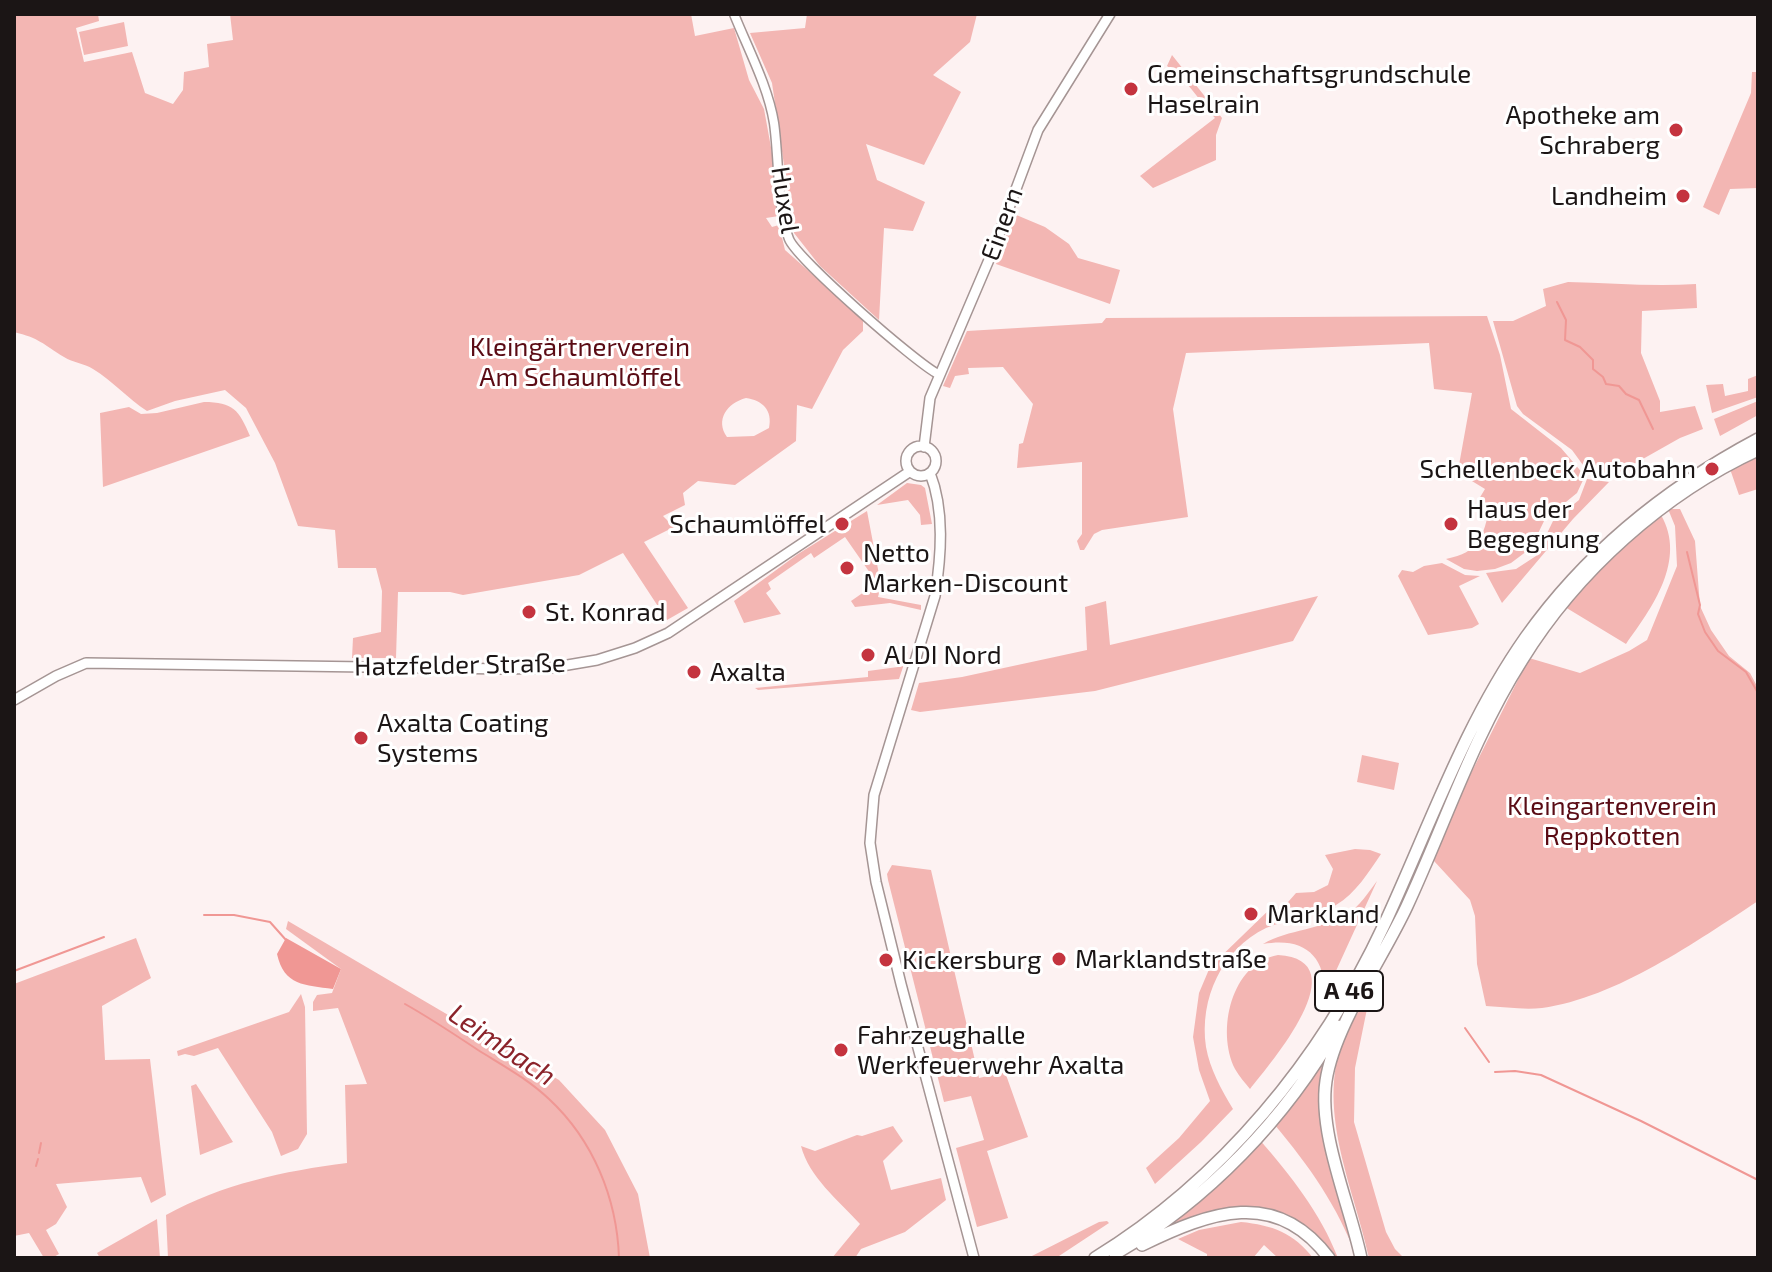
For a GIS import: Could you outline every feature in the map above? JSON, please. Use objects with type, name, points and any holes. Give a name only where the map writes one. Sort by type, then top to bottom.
[{"type":"highway","name":"A 46","points":[[1276,1106],[1337,1014],[1414,873],[1483,731],[1521,662],[1584,579],[1645,516],[1696,485],[1758,439]]},
{"type":"highway","name":"A 46","points":[[1734,456],[1758,450]]},
{"type":"highway","name":"A 46","points":[[1107,1258],[1157,1229],[1207,1188],[1317,1059],[1373,971],[1407,906],[1414,873]]},
{"type":"highway","points":[[1361,1258],[1336,1165],[1325,1101],[1333,1054],[1373,971]]},
{"type":"highway","name":"A 46","points":[[1095,1258],[1164,1209],[1241,1146]]},
{"type":"highway","points":[[1117,1258],[1196,1221],[1245,1212],[1288,1220],[1319,1244],[1329,1258]]},
{"type":"main road","name":"Einern","points":[[924,447],[930,398],[938,374],[994,248],[1038,130],[1110,14]]},
{"type":"main road","points":[[924,447],[933,452],[935,468],[919,477],[909,472],[905,461],[907,453],[913,448],[924,447]]},
{"type":"main road","name":"Hatzfelder Straße","points":[[14,700],[86,663],[507,669],[550,668],[597,660],[635,648],[688,622],[909,472]]},
{"type":"main road","points":[[930,473],[936,491],[940,526],[935,596],[874,795],[870,843],[876,882],[901,984],[974,1258]]},
{"type":"street","name":"Huxel","points":[[734,14],[769,101],[774,121],[784,219],[793,248],[852,303],[938,374]]},
{"type":"green space","name":"Kleingärtnerverein Am Schaumlöffel","points":[[14,14],[98,14],[99,21],[76,28],[84,62],[132,52],[145,93],[173,104],[183,90],[184,72],[209,67],[207,44],[233,40],[230,14],[691,14],[695,36],[734,28],[749,80],[764,109],[772,153],[779,216],[766,218],[772,227],[779,225],[785,250],[863,319],[863,331],[843,350],[812,409],[797,405],[796,441],[735,485],[698,481],[683,493],[685,505],[663,516],[674,527],[644,542],[688,608],[667,620],[623,553],[579,575],[463,595],[398,592],[396,658],[352,658],[353,638],[381,632],[382,591],[376,568],[338,568],[335,530],[298,526],[275,463],[246,408],[225,390],[147,411],[93,369],[67,359],[35,339],[14,332]],"holes":[[[752,399],[768,411],[769,428],[754,436],[727,437],[722,424],[728,408],[739,400]]]},
{"type":"green space","points":[[807,14],[977,14],[970,42],[933,75],[961,92],[924,165],[866,144],[877,180],[925,202],[913,231],[884,228],[879,320],[820,266],[794,233],[772,83],[750,33],[805,28]]},
{"type":"green space","points":[[124,22],[128,46],[84,55],[79,32]]},
{"type":"green space","points":[[1172,55],[1222,118],[1216,135],[1216,160],[1153,188],[1140,176],[1215,118],[1187,84],[1167,66]]},
{"type":"green space","points":[[1752,72],[1758,72],[1758,188],[1730,189],[1719,215],[1703,207],[1751,93]]},
{"type":"green space","points":[[1014,214],[1045,227],[1069,244],[1078,258],[1120,270],[1110,304],[996,264]]},
{"type":"green space","points":[[1568,282],[1696,284],[1697,308],[1642,311],[1641,353],[1660,401],[1660,412],[1695,406],[1703,429],[1680,438],[1618,473],[1598,476],[1588,472],[1572,450],[1523,414],[1517,406],[1493,321],[1513,321],[1546,306],[1543,289]]},
{"type":"green space","points":[[1487,316],[1500,355],[1511,409],[1561,448],[1585,476],[1577,493],[1545,519],[1531,548],[1511,563],[1495,569],[1464,569],[1446,559],[1466,552],[1478,542],[1490,506],[1479,499],[1485,489],[1462,475],[1459,465],[1472,393],[1434,389],[1429,343],[1186,353],[1173,409],[1188,517],[1102,530],[1094,534],[1084,550],[1080,550],[1077,541],[1082,534],[1082,462],[1017,468],[1019,444],[1023,443],[1033,404],[1003,367],[968,368],[969,374],[955,376],[950,388],[943,386],[967,331],[1102,323],[1106,318]]},
{"type":"green space","points":[[1758,375],[1758,397],[1712,413],[1706,385],[1723,384],[1725,396],[1748,391],[1748,379]]},
{"type":"green space","points":[[1758,401],[1758,415],[1720,436],[1714,419]]},
{"type":"green space","points":[[204,402],[234,409],[250,436],[103,487],[100,413],[129,407],[141,414],[157,413]]},
{"type":"green space","points":[[1758,453],[1758,489],[1739,495],[1730,469]]},
{"type":"green space","points":[[1587,479],[1609,482],[1573,519],[1502,603],[1486,573],[1516,569],[1536,556],[1553,521],[1579,500]]},
{"type":"green space","points":[[907,483],[925,488],[932,524],[921,525],[920,515],[908,500],[877,505]]},
{"type":"green space","name":"Kleingartenverein Reppkotten","points":[[1668,509],[1680,509],[1695,541],[1700,606],[1711,630],[1729,656],[1750,673],[1758,688],[1758,901],[1655,966],[1598,993],[1542,1008],[1486,1006],[1477,964],[1475,916],[1470,900],[1434,861],[1448,819],[1529,658],[1580,673],[1647,640],[1677,566],[1675,526]]},
{"type":"green space","points":[[867,511],[881,585],[878,597],[921,605],[921,610],[890,603],[855,607],[851,601],[877,583],[845,537],[814,558],[811,553],[768,583],[771,589],[766,593],[781,614],[744,623],[734,601],[798,554]]},
{"type":"green space","points":[[1661,515],[1668,532],[1668,566],[1655,599],[1626,644],[1565,607],[1628,538]]},
{"type":"green space","points":[[1442,563],[1465,575],[1480,576],[1459,586],[1479,624],[1472,628],[1428,635],[1398,576],[1402,570],[1413,572],[1424,566]]},
{"type":"green space","points":[[1318,596],[1293,641],[1095,691],[920,712],[911,710],[919,683],[962,677],[1087,650],[1085,607],[1106,601],[1110,645]]},
{"type":"green space","points":[[908,652],[899,679],[755,688],[868,677],[868,671],[898,667],[902,656]]},
{"type":"green space","points":[[1362,755],[1399,763],[1394,790],[1357,782]]},
{"type":"green space","points":[[1355,849],[1381,854],[1350,895],[1328,909],[1266,928],[1251,937],[1237,949],[1217,977],[1206,1011],[1206,1047],[1220,1086],[1233,1109],[1155,1184],[1146,1168],[1179,1138],[1210,1101],[1199,1070],[1193,1037],[1199,993],[1210,967],[1273,906],[1281,910],[1296,893],[1314,892],[1328,885],[1333,869],[1325,855]]},
{"type":"green space","points":[[892,865],[931,870],[979,1078],[1005,1072],[1028,1137],[987,1151],[1008,1218],[977,1227],[956,1148],[984,1140],[971,1096],[944,1102],[888,880],[887,874]]},
{"type":"green space","points":[[1377,881],[1325,995],[1321,969],[1309,952],[1290,943],[1263,944],[1347,914]]},
{"type":"green space","points":[[288,921],[559,1080],[605,1130],[638,1194],[650,1258],[168,1258],[166,1215],[209,1195],[254,1180],[347,1163],[345,1085],[367,1084],[338,1008],[313,1011],[317,995],[332,993],[341,969],[286,929]]},
{"type":"green space","points":[[136,938],[151,978],[102,1006],[105,1060],[150,1059],[166,1195],[151,1203],[141,1177],[56,1184],[67,1207],[56,1224],[46,1230],[59,1254],[44,1258],[29,1233],[14,1236],[14,984]]},
{"type":"green space","points":[[1278,955],[1301,961],[1311,975],[1310,993],[1289,1037],[1250,1089],[1235,1069],[1229,1054],[1228,1018],[1239,985],[1249,971],[1262,961]]},
{"type":"green space","points":[[301,994],[305,1007],[307,1134],[298,1149],[281,1156],[272,1132],[218,1048],[194,1056],[178,1056],[177,1051],[289,1012]]},
{"type":"green space","points":[[1370,994],[1355,1068],[1354,1122],[1386,1232],[1404,1258],[1369,1258],[1340,1151],[1336,1124],[1335,1069],[1342,1042]]},
{"type":"green space","points":[[1330,1049],[1322,1087],[1357,1258],[1322,1187],[1274,1124]]},
{"type":"green space","points":[[196,1084],[233,1142],[200,1155],[191,1086]]},
{"type":"green space","points":[[893,1126],[903,1141],[883,1161],[891,1190],[941,1178],[946,1200],[905,1232],[861,1249],[855,1258],[832,1258],[860,1224],[817,1178],[801,1146],[815,1151],[857,1135]]},
{"type":"green space","points":[[1259,1139],[1304,1195],[1323,1225],[1338,1258],[1333,1258],[1318,1238],[1294,1220],[1275,1211],[1253,1209],[1149,1237]]},
{"type":"green space","points":[[157,1219],[160,1258],[100,1258],[97,1253]]},
{"type":"green space","points":[[1099,1222],[1109,1223],[1056,1258],[1028,1258]]},
{"type":"green space","points":[[1241,1222],[1263,1225],[1290,1236],[1313,1258],[1278,1258],[1264,1245],[1253,1258],[1207,1258],[1207,1254],[1178,1239],[1199,1230]]},
{"type":"shaded area","points":[[286,938],[341,969],[333,989],[290,978],[280,965],[277,954]]},
{"type":"waterway","points":[[1557,302],[1566,320],[1565,340],[1580,347],[1593,360],[1593,369],[1606,384],[1619,386],[1626,394],[1639,400],[1653,429]]},
{"type":"waterway","points":[[1687,552],[1700,605],[1698,614],[1705,632],[1718,651],[1746,672],[1758,693]]},
{"type":"waterway","name":"Leimbach","points":[[204,915],[234,915],[270,922],[286,940]]},
{"type":"waterway","name":"Leimbach","points":[[14,971],[104,937]]},
{"type":"waterway","name":"Leimbach","points":[[405,1004],[524,1079],[565,1115],[590,1152],[608,1192],[619,1258]]},
{"type":"waterway","points":[[1465,1028],[1489,1062]]},
{"type":"waterway","points":[[1495,1072],[1541,1075],[1758,1180]]},
{"type":"waterway","points":[[39,1153],[41,1143]]},
{"type":"waterway","points":[[36,1166],[38,1159]]},
{"type":"place","name":"Gemeinschaftsgrundschule Haselrain","points":[[1131,89]]},
{"type":"place","name":"Apotheke am Schraberg","points":[[1676,130]]},
{"type":"place","name":"Landheim","points":[[1683,196]]},
{"type":"place","name":"Schellenbeck Autobahn","points":[[1712,469]]},
{"type":"place","name":"Schaumlöffel","points":[[842,524]]},
{"type":"place","name":"Haus der Begegnung","points":[[1451,524]]},
{"type":"place","name":"Netto Marken-Discount","points":[[847,568]]},
{"type":"place","name":"St. Konrad","points":[[529,612]]},
{"type":"place","name":"ALDI Nord","points":[[868,655]]},
{"type":"place","name":"Axalta","points":[[694,672]]},
{"type":"place","name":"Axalta Coating Systems","points":[[361,738]]},
{"type":"place","name":"Markland","points":[[1251,914]]},
{"type":"place","name":"Marklandstraße","points":[[1059,959]]},
{"type":"place","name":"Kickersburg","points":[[886,960]]},
{"type":"place","name":"Fahrzeughalle Werkfeuerwehr Axalta","points":[[841,1050]]}]
